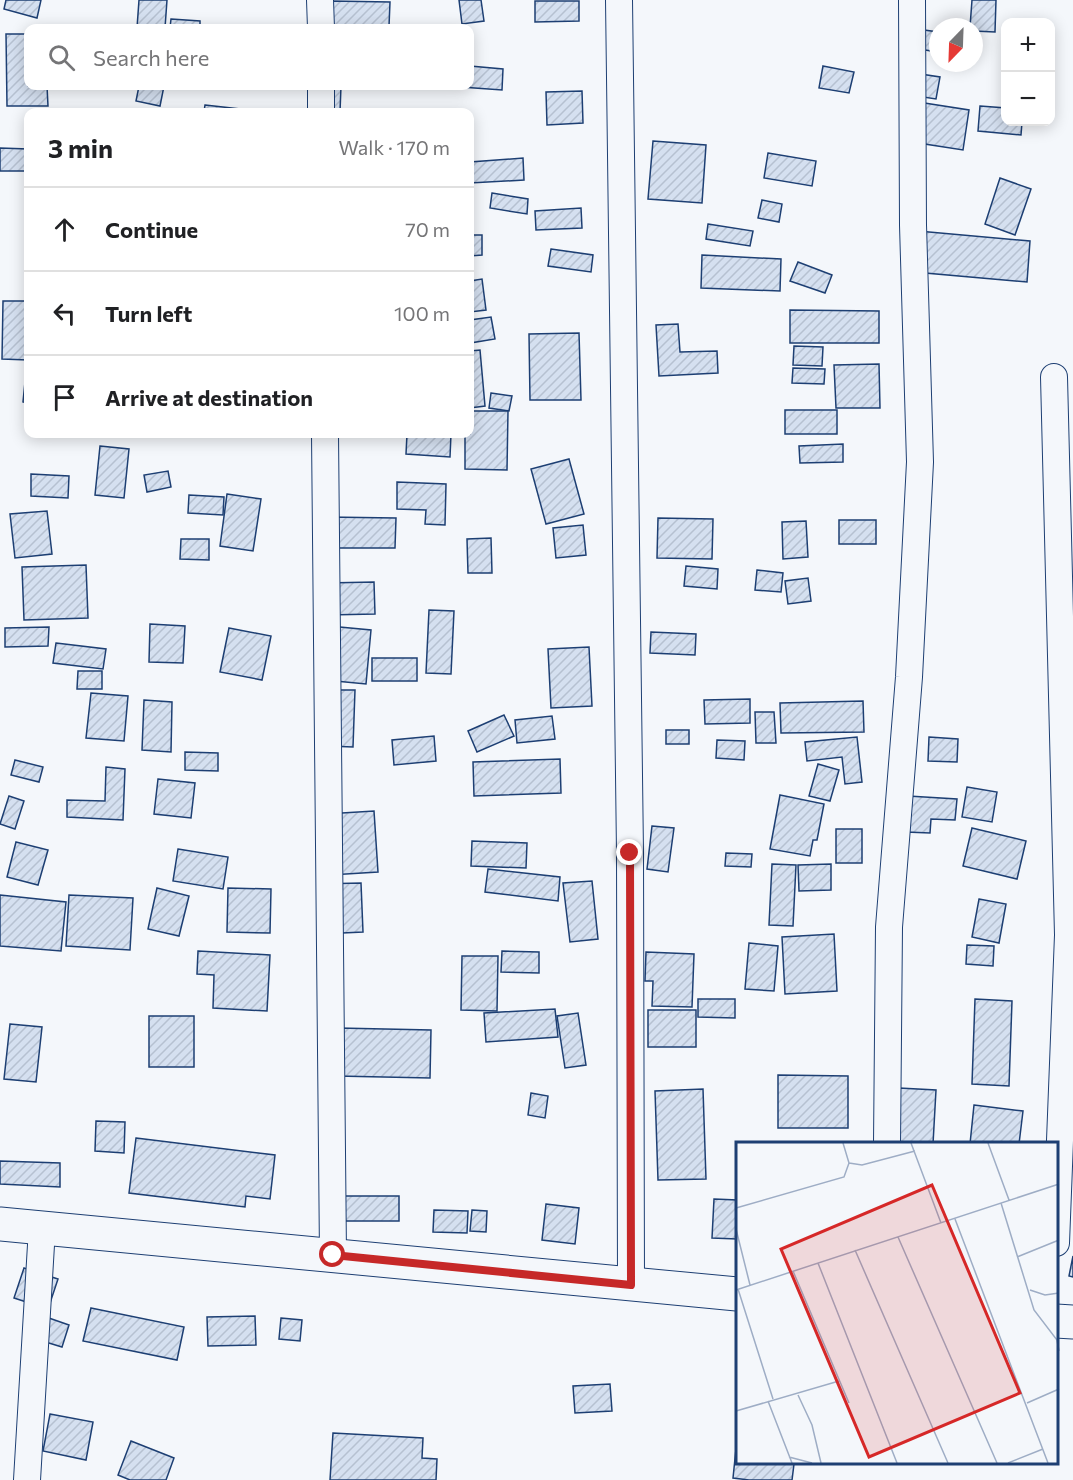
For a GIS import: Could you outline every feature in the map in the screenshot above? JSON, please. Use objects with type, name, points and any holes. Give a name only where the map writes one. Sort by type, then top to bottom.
[{"type":"main road","points":[[0,1224],[736,1294]]},
{"type":"main road","points":[[1058,1320],[1073,1322]]},
{"type":"street","points":[[320,0],[321,24]]},
{"type":"street","points":[[619,0],[630,853],[631,1285]]},
{"type":"street","points":[[887,1142],[889,927],[909,677],[920,462],[913,225],[912,0]]},
{"type":"street","points":[[321,90],[321,108]]},
{"type":"street","points":[[1054,377],[1066,538],[1068,935],[1058,1192]]},
{"type":"street","points":[[325,438],[333,1255]]},
{"type":"street","points":[[27,1480],[42,1228]]},
{"type":"building","points":[[6,0],[41,0],[37,18],[4,9]]},
{"type":"building","points":[[139,0],[167,0],[165,24],[137,24]]},
{"type":"building","points":[[459,0],[481,0],[484,21],[462,24]]},
{"type":"building","points":[[972,0],[996,0],[995,32],[983,31],[983,18],[971,18]]},
{"type":"building","points":[[331,1],[390,2],[389,24],[330,24]]},
{"type":"building","points":[[535,1],[579,1],[579,21],[535,22]]},
{"type":"building","points":[[171,19],[200,21],[200,24],[170,24]]},
{"type":"building","points":[[910,28],[929,31],[929,51],[906,47]]},
{"type":"building","points":[[6,34],[24,34],[24,90],[47,90],[48,106],[7,106]]},
{"type":"building","points":[[474,66],[503,69],[502,90],[474,88]]},
{"type":"building","points":[[823,66],[854,72],[849,93],[819,88]]},
{"type":"building","points":[[907,72],[940,77],[936,99],[904,94]]},
{"type":"building","points":[[138,90],[163,90],[160,106],[136,101]]},
{"type":"building","points":[[323,90],[341,90],[340,108],[322,108]]},
{"type":"building","points":[[582,91],[583,123],[547,125],[546,92]]},
{"type":"building","points":[[918,102],[969,110],[963,150],[912,142]]},
{"type":"building","points":[[205,105],[231,108],[205,108]]},
{"type":"building","points":[[980,106],[1001,108],[1001,126],[1022,126],[1021,135],[978,131]]},
{"type":"building","points":[[653,141],[706,145],[702,203],[648,199]]},
{"type":"building","points":[[0,148],[24,149],[24,171],[0,171]]},
{"type":"building","points":[[768,153],[816,161],[812,186],[764,178]]},
{"type":"building","points":[[523,158],[524,180],[474,183],[474,162]]},
{"type":"building","points":[[1000,178],[1031,189],[1015,235],[985,224]]},
{"type":"building","points":[[492,193],[528,199],[527,214],[490,208]]},
{"type":"building","points":[[762,200],[782,204],[779,222],[758,218]]},
{"type":"building","points":[[581,208],[582,228],[536,230],[535,211]]},
{"type":"building","points":[[708,224],[753,231],[750,246],[706,239]]},
{"type":"building","points":[[918,231],[1030,241],[1027,282],[914,272]]},
{"type":"building","points":[[474,235],[482,235],[482,255],[474,256]]},
{"type":"building","points":[[551,249],[593,255],[591,272],[548,266]]},
{"type":"building","points":[[702,255],[781,259],[780,291],[701,288]]},
{"type":"building","points":[[798,262],[832,275],[825,293],[790,281]]},
{"type":"building","points":[[482,279],[486,310],[474,312],[474,280]]},
{"type":"building","points":[[3,301],[24,301],[24,360],[2,359]]},
{"type":"building","points":[[790,310],[879,311],[879,343],[790,343]]},
{"type":"building","points":[[491,317],[495,339],[474,342],[474,319]]},
{"type":"building","points":[[678,324],[680,352],[717,351],[718,373],[659,376],[656,325]]},
{"type":"building","points":[[579,333],[581,400],[530,400],[529,334]]},
{"type":"building","points":[[794,346],[823,347],[822,366],[793,365]]},
{"type":"building","points":[[480,350],[485,406],[474,407],[474,351]]},
{"type":"building","points":[[879,364],[880,408],[836,408],[834,365]]},
{"type":"building","points":[[793,368],[825,369],[824,384],[792,383]]},
{"type":"building","points":[[491,393],[512,396],[509,411],[489,408]]},
{"type":"building","points":[[785,410],[837,410],[837,434],[785,434]]},
{"type":"building","points":[[474,411],[508,411],[507,470],[465,469],[465,438],[474,438]]},
{"type":"building","points":[[407,438],[451,438],[450,457],[406,454]]},
{"type":"building","points":[[843,444],[843,462],[800,463],[799,446]]},
{"type":"building","points":[[100,446],[129,449],[124,498],[95,495]]},
{"type":"building","points":[[569,459],[584,514],[546,524],[531,469]]},
{"type":"building","points":[[168,471],[171,487],[147,492],[144,475]]},
{"type":"building","points":[[31,474],[69,476],[68,498],[31,496]]},
{"type":"building","points":[[397,482],[446,484],[445,525],[425,524],[426,510],[397,509]]},
{"type":"building","points":[[227,494],[261,499],[253,551],[220,546]]},
{"type":"building","points":[[189,495],[224,497],[223,515],[188,513]]},
{"type":"building","points":[[47,511],[52,554],[15,558],[10,514]]},
{"type":"building","points":[[326,517],[396,518],[395,548],[326,548]]},
{"type":"building","points":[[658,518],[713,519],[712,559],[657,558]]},
{"type":"building","points":[[839,520],[876,520],[876,544],[839,544]]},
{"type":"building","points":[[806,521],[808,557],[783,559],[782,522]]},
{"type":"building","points":[[583,525],[586,555],[556,558],[553,528]]},
{"type":"building","points":[[491,538],[492,573],[468,573],[467,539]]},
{"type":"building","points":[[181,539],[209,539],[209,560],[180,559]]},
{"type":"building","points":[[86,565],[88,618],[24,620],[22,567]]},
{"type":"building","points":[[686,566],[718,569],[717,589],[684,586]]},
{"type":"building","points":[[757,570],[783,573],[781,592],[755,590]]},
{"type":"building","points":[[808,578],[811,601],[788,604],[785,581]]},
{"type":"building","points":[[374,582],[375,614],[327,615],[326,583]]},
{"type":"building","points":[[429,610],[454,611],[451,674],[426,673]]},
{"type":"building","points":[[150,624],[185,626],[183,663],[149,662]]},
{"type":"building","points":[[329,626],[371,630],[366,684],[325,680]]},
{"type":"building","points":[[49,627],[48,646],[5,647],[5,628]]},
{"type":"building","points":[[229,628],[271,636],[262,680],[220,672]]},
{"type":"building","points":[[651,632],[696,634],[695,655],[650,653]]},
{"type":"building","points":[[56,643],[106,649],[103,669],[53,663]]},
{"type":"building","points":[[589,647],[592,706],[551,708],[548,649]]},
{"type":"building","points":[[372,658],[417,658],[417,681],[372,681]]},
{"type":"building","points":[[78,671],[102,671],[102,689],[77,689]]},
{"type":"building","points":[[330,690],[355,690],[353,747],[328,746]]},
{"type":"building","points":[[91,693],[128,696],[124,741],[86,738]]},
{"type":"building","points":[[750,699],[750,723],[705,724],[704,700]]},
{"type":"building","points":[[144,700],[172,702],[171,752],[142,750]]},
{"type":"building","points":[[863,701],[864,732],[781,733],[780,703]]},
{"type":"building","points":[[755,712],[774,712],[776,743],[756,743]]},
{"type":"building","points":[[504,715],[514,736],[477,752],[468,731]]},
{"type":"building","points":[[552,716],[555,739],[517,743],[515,720]]},
{"type":"building","points":[[666,730],[689,730],[689,744],[666,744]]},
{"type":"building","points":[[434,736],[436,761],[394,765],[392,740]]},
{"type":"building","points":[[857,737],[862,782],[845,784],[842,757],[807,761],[805,742]]},
{"type":"building","points":[[929,737],[958,739],[957,762],[928,761]]},
{"type":"building","points":[[717,740],[745,741],[744,760],[716,758]]},
{"type":"building","points":[[185,752],[218,753],[218,771],[185,770]]},
{"type":"building","points":[[560,759],[561,793],[474,796],[473,762]]},
{"type":"building","points":[[15,760],[43,767],[39,782],[11,775]]},
{"type":"building","points":[[818,764],[839,770],[830,801],[809,796]]},
{"type":"building","points":[[106,767],[125,769],[123,820],[67,817],[67,800],[105,801]]},
{"type":"building","points":[[158,779],[195,783],[191,818],[154,814]]},
{"type":"building","points":[[967,787],[997,792],[992,822],[962,817]]},
{"type":"building","points":[[780,795],[824,804],[817,840],[813,840],[810,856],[770,849]]},
{"type":"building","points":[[9,796],[24,801],[15,829],[0,824]]},
{"type":"building","points":[[908,796],[957,799],[955,820],[931,819],[930,833],[906,832]]},
{"type":"building","points":[[374,811],[378,872],[330,875],[326,814]]},
{"type":"building","points":[[652,826],[674,828],[668,872],[647,869]]},
{"type":"building","points":[[972,828],[1026,841],[1017,879],[963,866]]},
{"type":"building","points":[[836,829],[862,829],[862,863],[836,863]]},
{"type":"building","points":[[472,841],[527,843],[526,868],[471,866]]},
{"type":"building","points":[[16,842],[48,850],[38,885],[7,877]]},
{"type":"building","points":[[178,849],[228,857],[223,889],[173,881]]},
{"type":"building","points":[[726,853],[752,854],[751,867],[725,866]]},
{"type":"building","points":[[772,864],[796,865],[793,926],[769,925]]},
{"type":"building","points":[[831,864],[831,890],[799,891],[798,865]]},
{"type":"building","points":[[488,869],[560,877],[558,901],[485,892]]},
{"type":"building","points":[[592,881],[598,939],[570,942],[563,883]]},
{"type":"building","points":[[361,883],[363,932],[321,934],[318,884]]},
{"type":"building","points":[[157,888],[189,896],[179,936],[148,929]]},
{"type":"building","points":[[228,888],[271,889],[270,933],[227,932]]},
{"type":"building","points":[[0,895],[66,902],[61,951],[0,946]]},
{"type":"building","points":[[69,895],[133,898],[130,950],[66,946]]},
{"type":"building","points":[[979,899],[1006,904],[999,943],[972,937]]},
{"type":"building","points":[[834,934],[837,991],[785,994],[782,937]]},
{"type":"building","points":[[749,943],[778,946],[774,991],[745,989]]},
{"type":"building","points":[[967,945],[994,946],[993,966],[966,964]]},
{"type":"building","points":[[198,951],[270,955],[267,1011],[213,1008],[214,975],[197,974]]},
{"type":"building","points":[[502,951],[539,952],[539,973],[501,972]]},
{"type":"building","points":[[646,952],[694,954],[692,1007],[652,1006],[653,981],[645,981]]},
{"type":"building","points":[[462,956],[498,956],[497,1011],[461,1010]]},
{"type":"building","points":[[698,999],[735,999],[735,1018],[698,1017]]},
{"type":"building","points":[[975,999],[1012,1001],[1009,1086],[972,1084]]},
{"type":"building","points":[[555,1009],[558,1037],[486,1042],[484,1013]]},
{"type":"building","points":[[648,1010],[696,1010],[696,1047],[648,1047]]},
{"type":"building","points":[[578,1013],[586,1065],[565,1068],[557,1016]]},
{"type":"building","points":[[149,1016],[194,1016],[194,1067],[149,1067]]},
{"type":"building","points":[[10,1024],[42,1027],[36,1082],[4,1079]]},
{"type":"building","points":[[338,1028],[431,1030],[430,1078],[337,1076]]},
{"type":"building","points":[[778,1075],[848,1076],[848,1128],[778,1128]]},
{"type":"building","points":[[899,1088],[936,1090],[933,1142],[896,1142]]},
{"type":"building","points":[[703,1089],[706,1179],[658,1180],[655,1091]]},
{"type":"building","points":[[531,1093],[548,1096],[545,1118],[528,1115]]},
{"type":"building","points":[[974,1105],[1023,1111],[1019,1142],[970,1142]]},
{"type":"building","points":[[96,1121],[125,1122],[124,1153],[95,1151]]},
{"type":"building","points":[[136,1138],[275,1155],[270,1199],[246,1196],[245,1207],[129,1193]]},
{"type":"building","points":[[0,1161],[60,1163],[60,1187],[0,1184]]},
{"type":"building","points":[[340,1196],[399,1196],[399,1221],[340,1221]]},
{"type":"building","points":[[714,1199],[736,1200],[736,1239],[712,1238]]},
{"type":"building","points":[[546,1204],[579,1208],[575,1244],[542,1240]]},
{"type":"building","points":[[434,1210],[468,1211],[467,1233],[433,1232]]},
{"type":"building","points":[[472,1210],[487,1211],[486,1232],[470,1231]]},
{"type":"building","points":[[1073,1256],[1073,1277],[1069,1276]]},
{"type":"building","points":[[24,1268],[58,1279],[48,1309],[14,1298]]},
{"type":"building","points":[[91,1308],[184,1327],[177,1360],[83,1341]]},
{"type":"building","points":[[255,1316],[256,1345],[208,1346],[207,1317]]},
{"type":"building","points":[[46,1317],[69,1325],[62,1347],[39,1340]]},
{"type":"building","points":[[281,1318],[302,1320],[300,1341],[279,1339]]},
{"type":"building","points":[[610,1384],[612,1411],[575,1413],[573,1386]]},
{"type":"building","points":[[50,1414],[93,1422],[86,1460],[43,1451]]},
{"type":"building","points":[[333,1433],[423,1438],[422,1458],[437,1459],[436,1480],[330,1480]]},
{"type":"building","points":[[131,1441],[174,1458],[166,1480],[130,1480],[118,1475]]},
{"type":"building","points":[[736,1449],[736,1465],[794,1465],[792,1480],[733,1478]]},
{"type":"route","points":[[333,1255],[631,1285],[630,853]]}]
